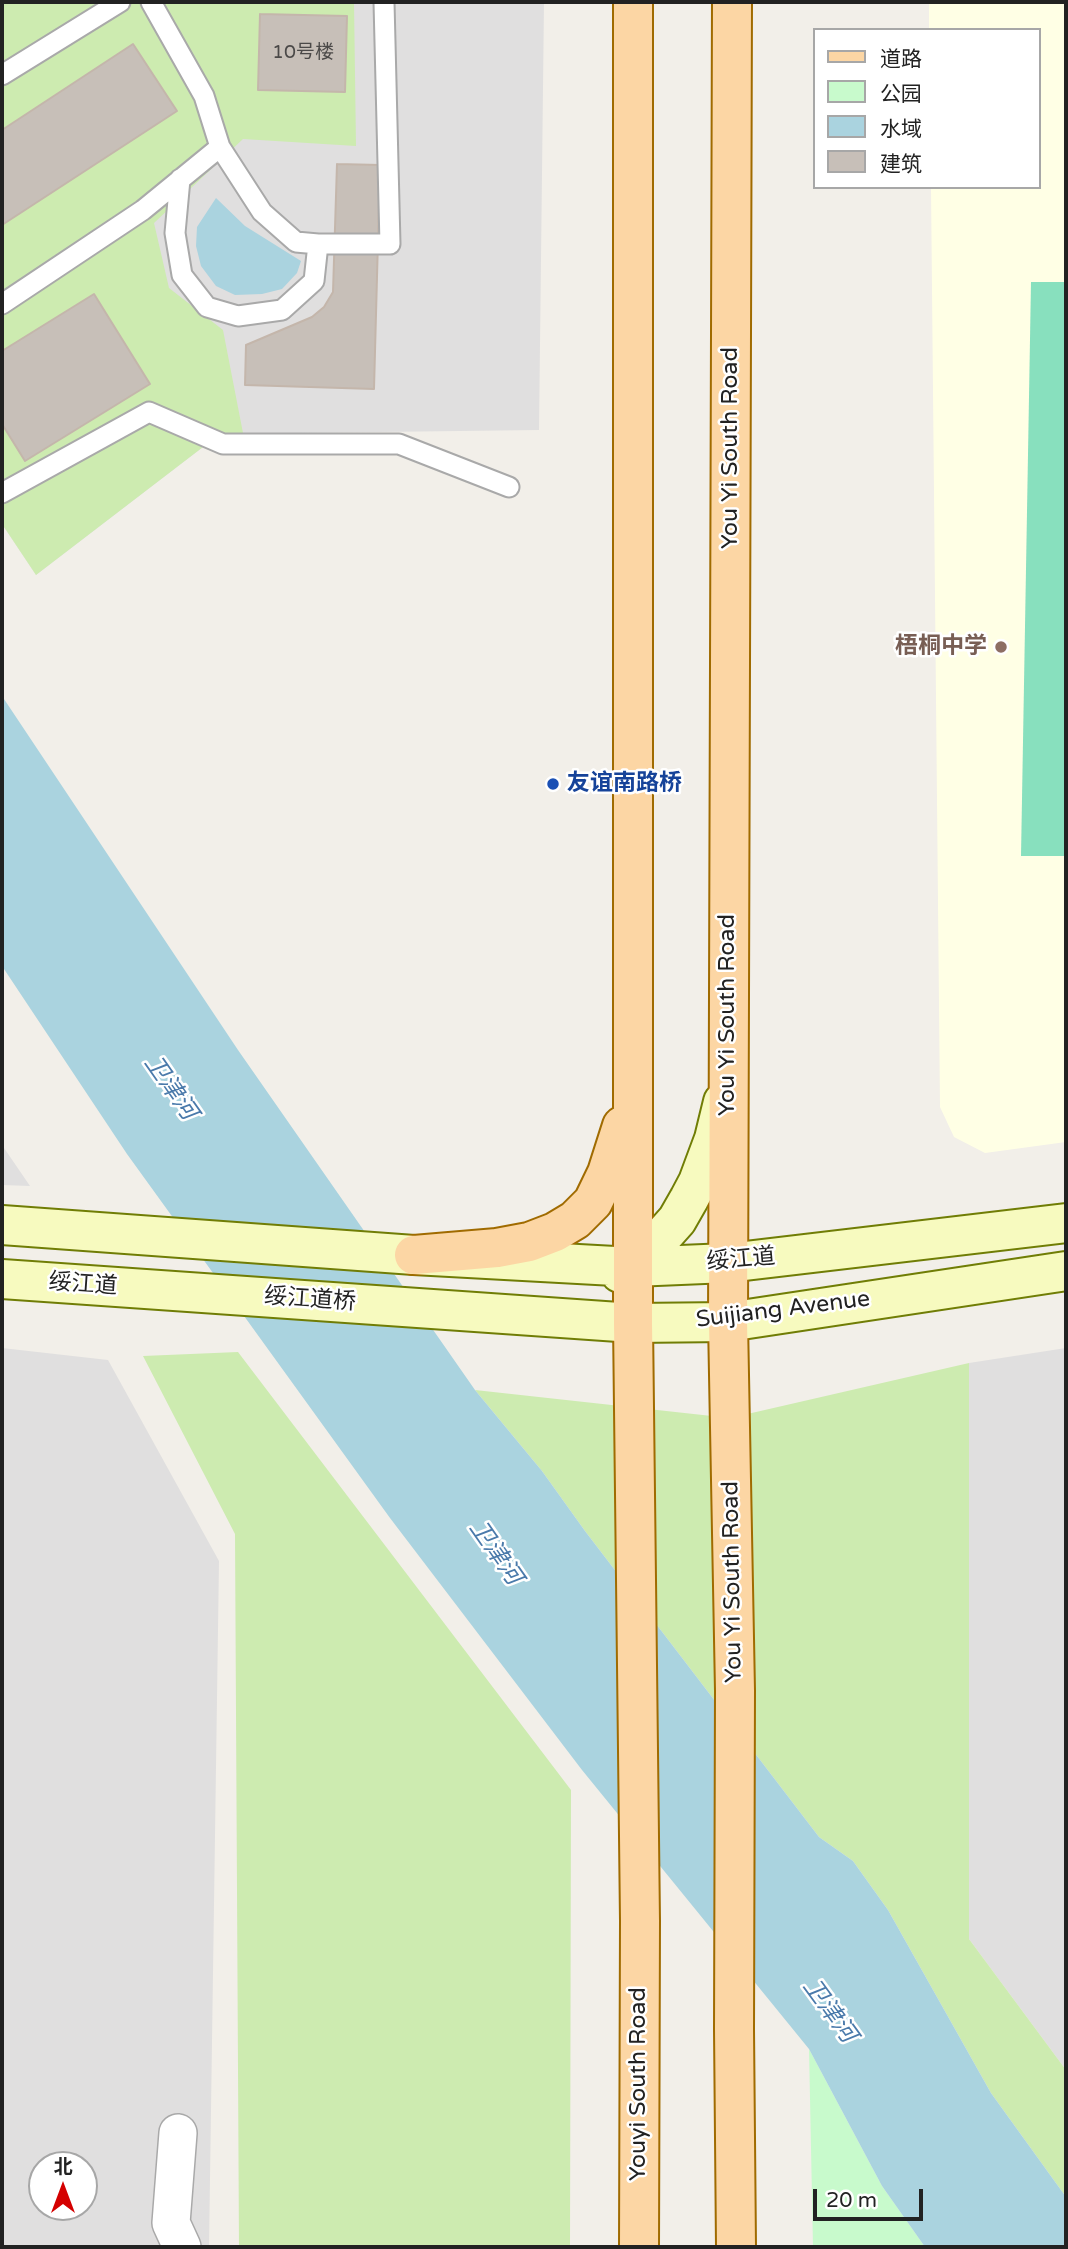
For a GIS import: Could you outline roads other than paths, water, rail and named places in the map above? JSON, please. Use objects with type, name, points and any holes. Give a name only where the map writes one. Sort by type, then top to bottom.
[{"type":"main road","points":[[633,1323],[634,2]]},
{"type":"main road","name":"You Yi South Road","points":[[732,2],[728,1322],[735,1691],[736,2247]]},
{"type":"main road","points":[[2,1225],[128,1232],[414,1255],[497,1248],[528,1242],[555,1232],[575,1220],[593,1202],[619,1140],[633,1076]]},
{"type":"main road","points":[[456,1309],[514,1306],[569,1296],[633,1267],[677,1220],[690,1199],[714,1139],[728,1079]]},
{"type":"main road","name":"绥江道","points":[[414,1255],[633,1267],[728,1263],[1066,1223]]},
{"type":"main road","name":"Suijiang Avenue","points":[[456,1309],[633,1323],[728,1322],[1066,1271]]},
{"type":"main road","name":"绥江道","points":[[2,1279],[164,1291]]},
{"type":"main road","name":"绥江道桥","points":[[164,1291],[456,1309]]},
{"type":"main road","name":"Youyi South Road","points":[[633,1323],[640,1921],[639,2247]]},
{"type":"street","points":[[178,2133],[172,2223],[181,2247]]},
{"type":"lane","points":[[2,75],[120,2]]},
{"type":"lane","points":[[151,2],[204,96],[220,147],[262,212],[296,242],[390,244],[384,2]]},
{"type":"lane","points":[[2,304],[143,210],[220,147]]},
{"type":"lane","points":[[180,179],[175,233],[182,275],[207,307],[238,316],[282,310],[314,281],[318,244]]},
{"type":"lane","points":[[2,493],[149,412],[223,444],[399,444],[509,487]]},
{"type":"water","points":[[216,198],[245,226],[301,261],[297,273],[282,289],[262,294],[235,295],[216,286],[201,266],[196,246],[197,227]]},
{"type":"water","name":"卫津河","points":[[2,696],[238,1050],[475,1390],[542,1471],[819,1837],[853,1861],[888,1910],[991,2093],[1066,2197],[1066,2247],[925,2247],[882,2186],[809,2049],[582,1770],[390,1518],[127,1154],[2,966]]},
{"type":"place","name":"梧桐中学","points":[[1001,647]]},
{"type":"place","name":"友谊南路桥","points":[[553,784]]}]
